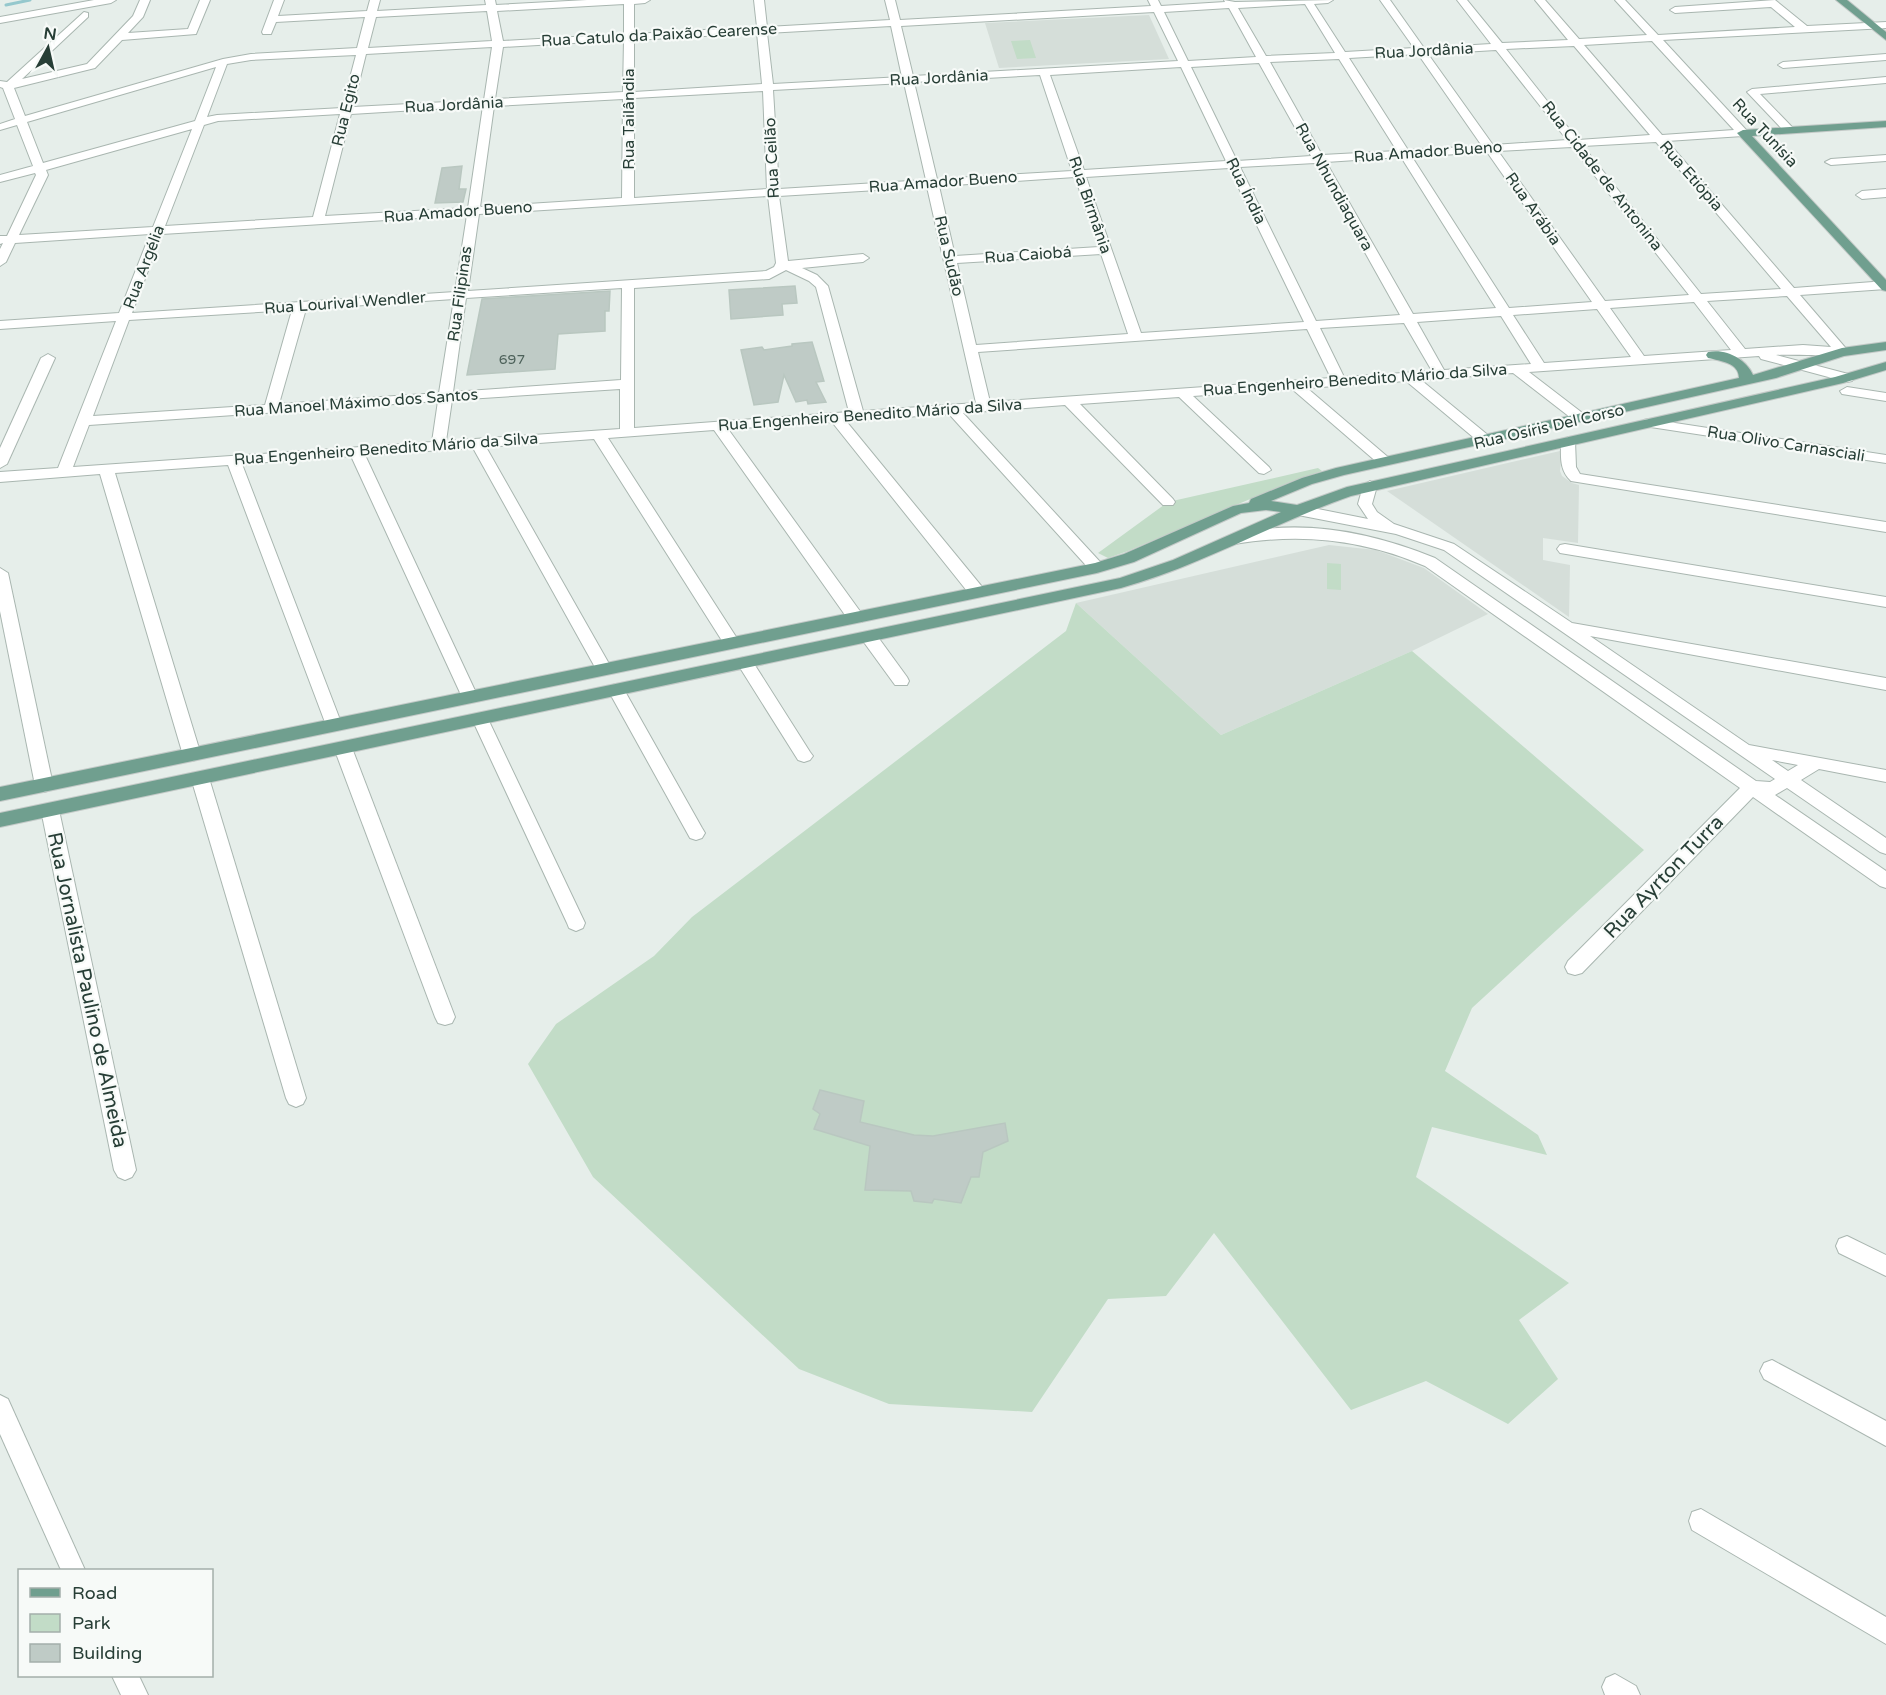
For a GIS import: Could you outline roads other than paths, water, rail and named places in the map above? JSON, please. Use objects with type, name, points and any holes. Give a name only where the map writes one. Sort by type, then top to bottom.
[{"type":"main road","points":[[1841,0],[1886,37]]},
{"type":"main road","name":"Rua Amador Bueno","points":[[1743,133],[1886,124]]},
{"type":"main road","name":"Rua Tunísia","points":[[1743,133],[1885,286]]},
{"type":"main road","name":"Rua Osíris Del Corso","points":[[1238,509],[1324,475],[1745,381],[1802,366],[1842,352],[1886,346]]},
{"type":"main road","points":[[1713,355],[1723,356],[1741,365],[1747,376],[1745,381]]},
{"type":"main road","name":"Rua Osíris Del Corso","points":[[0,820],[1139,579],[1332,496],[1675,417],[1847,385],[1886,366]]},
{"type":"main road","points":[[1547,425],[1545,429],[1547,434],[1560,441],[1568,441]]},
{"type":"main road","points":[[1516,432],[1524,433],[1534,441],[1531,450]]},
{"type":"main road","points":[[0,794],[1097,568],[1129,558],[1238,509],[1266,505],[1298,510]]},
{"type":"main road","points":[[937,601],[932,605],[933,615],[945,620]]},
{"type":"main road","points":[[897,609],[912,612],[915,623],[910,627]]},
{"type":"main road","points":[[581,674],[570,682],[571,691],[576,694],[590,695]]},
{"type":"main road","points":[[530,685],[546,686],[551,691],[551,697],[538,707]]},
{"type":"main road","points":[[139,790],[131,789],[127,783],[128,776],[143,765]]},
{"type":"main road","points":[[84,777],[96,776],[104,780],[105,788],[99,796],[88,801]]},
{"type":"street","points":[[0,20],[111,0]]},
{"type":"street","points":[[3,86],[90,66],[138,17],[145,0]]},
{"type":"street","points":[[119,37],[190,37],[205,0]]},
{"type":"street","points":[[267,32],[279,0]]},
{"type":"street","name":"Rua Egito","points":[[318,220],[375,0]]},
{"type":"street","name":"Rua Tailândia","points":[[628,201],[630,0]]},
{"type":"street","points":[[272,19],[491,4],[645,0]]},
{"type":"street","name":"Rua Ceilão","points":[[759,0],[768,88],[773,193],[782,263]]},
{"type":"street","name":"Rua Sudão","points":[[890,0],[984,407]]},
{"type":"street","points":[[1079,0],[1086,13]]},
{"type":"street","name":"Rua Catulo da Paixão Cearense","points":[[0,127],[223,62],[251,57],[1086,13],[1155,4],[1328,0]]},
{"type":"street","name":"Rua Arábia","points":[[1385,0],[1640,360]]},
{"type":"street","name":"Rua Cidade de Antonina","points":[[1462,0],[1741,353]]},
{"type":"street","name":"Rua Etiópia","points":[[1540,0],[1842,352]]},
{"type":"street","name":"Rua Tunísia","points":[[1620,0],[1743,133]]},
{"type":"street","points":[[1307,1],[1540,367]]},
{"type":"street","points":[[1675,10],[1771,2],[1805,30]]},
{"type":"street","name":"Rua Nhundiaquara","points":[[1230,3],[1440,374]]},
{"type":"street","name":"Rua Filipinas","points":[[438,446],[498,44],[491,4]]},
{"type":"street","name":"Rua Índia","points":[[1155,4],[1339,381]]},
{"type":"street","points":[[3,86],[84,15]]},
{"type":"street","name":"Rua Jordânia","points":[[0,180],[200,121],[1886,25]]},
{"type":"street","points":[[1783,65],[1886,57]]},
{"type":"street","points":[[1869,58],[1886,75]]},
{"type":"street","name":"Rua Argélia","points":[[64,472],[223,62]]},
{"type":"street","name":"Rua Birmânia","points":[[1044,72],[1136,337]]},
{"type":"street","points":[[1789,130],[1752,92],[1886,80]]},
{"type":"street","points":[[0,262],[6,239],[41,180],[41,168],[23,121],[3,86]]},
{"type":"street","name":"Rua Amador Bueno","points":[[6,239],[1743,133]]},
{"type":"street","points":[[1831,162],[1886,158]]},
{"type":"street","points":[[1862,195],[1886,193]]},
{"type":"street","name":"Rua Caiobá","points":[[950,260],[1106,250]]},
{"type":"street","name":"Rua Lourival Wendler","points":[[0,325],[769,275],[780,269],[782,263],[820,263],[863,258]]},
{"type":"street","points":[[782,263],[819,281],[825,291]]},
{"type":"street","points":[[820,263],[857,416]]},
{"type":"street","points":[[627,432],[628,285]]},
{"type":"street","points":[[970,348],[1885,286]]},
{"type":"street","points":[[271,408],[300,306]]},
{"type":"street","name":"Rua Engenheiro Benedito Mário da Silva","points":[[0,477],[1741,353],[1803,349],[1842,352]]},
{"type":"street","name":"Rua Engenheiro Benedito Mário da Silva","points":[[1741,353],[1778,358],[1847,385],[1886,397]]},
{"type":"street","points":[[0,464],[48,358]]},
{"type":"street","points":[[1516,369],[1580,417]]},
{"type":"street","points":[[1408,376],[1484,439]]},
{"type":"street","name":"Rua Manoel Máximo dos Santos","points":[[84,420],[627,384]]},
{"type":"street","points":[[1295,384],[1384,461]]},
{"type":"street","points":[[1182,393],[1264,470]]},
{"type":"street","points":[[1069,401],[1168,502]]},
{"type":"street","points":[[952,409],[1097,568]]},
{"type":"street","points":[[835,417],[977,592]]},
{"type":"street","name":"Rua Olivo Carnasciali","points":[[1675,417],[1678,423],[1685,428]]},
{"type":"street","name":"Rua Olivo Carnasciali","points":[[1649,423],[1886,459]]},
{"type":"street","points":[[718,426],[856,618]]},
{"type":"street","points":[[598,434],[732,643]]},
{"type":"street","points":[[1568,441],[1569,469],[1572,476],[1576,478],[1886,527]]},
{"type":"street","points":[[477,443],[604,669]]},
{"type":"street","points":[[356,452],[470,697]]},
{"type":"street","points":[[233,460],[334,725]]},
{"type":"street","points":[[106,469],[192,755]]},
{"type":"street","points":[[1370,486],[1365,499],[1368,510],[1380,521],[1399,530]]},
{"type":"street","points":[[1298,510],[1399,530],[1437,541],[1456,551],[1886,847]]},
{"type":"street","points":[[1227,541],[1293,531],[1344,535],[1390,546],[1421,558],[1444,570],[1886,881]]},
{"type":"street","points":[[1565,549],[1886,602]]},
{"type":"street","points":[[0,573],[44,785]]},
{"type":"street","points":[[1567,627],[1886,684]]},
{"type":"street","points":[[1577,664],[1594,645],[1612,635]]},
{"type":"street","points":[[869,636],[901,681]]},
{"type":"street","points":[[1623,666],[1627,646],[1641,641]]},
{"type":"street","points":[[745,663],[804,756]]},
{"type":"street","points":[[616,690],[696,834]]},
{"type":"street","points":[[480,719],[576,923]]},
{"type":"street","points":[[343,748],[445,1017]]},
{"type":"street","points":[[1743,748],[1886,776]]},
{"type":"street","points":[[1752,787],[1772,789],[1816,763]]},
{"type":"street","points":[[200,778],[296,1098]]},
{"type":"street","name":"Rua Ayrton Turra","points":[[1575,966],[1752,787]]},
{"type":"street","name":"Rua Jornalista Paulino de Almeida","points":[[50,810],[125,1170]]},
{"type":"street","points":[[1847,1246],[1886,1266]]},
{"type":"street","points":[[1772,1371],[1886,1434]]},
{"type":"street","points":[[0,1407],[73,1569]]},
{"type":"street","points":[[1701,1521],[1886,1630]]},
{"type":"street","points":[[126,1677],[135,1695]]},
{"type":"waterway","points":[[6,5],[30,0]]}]
